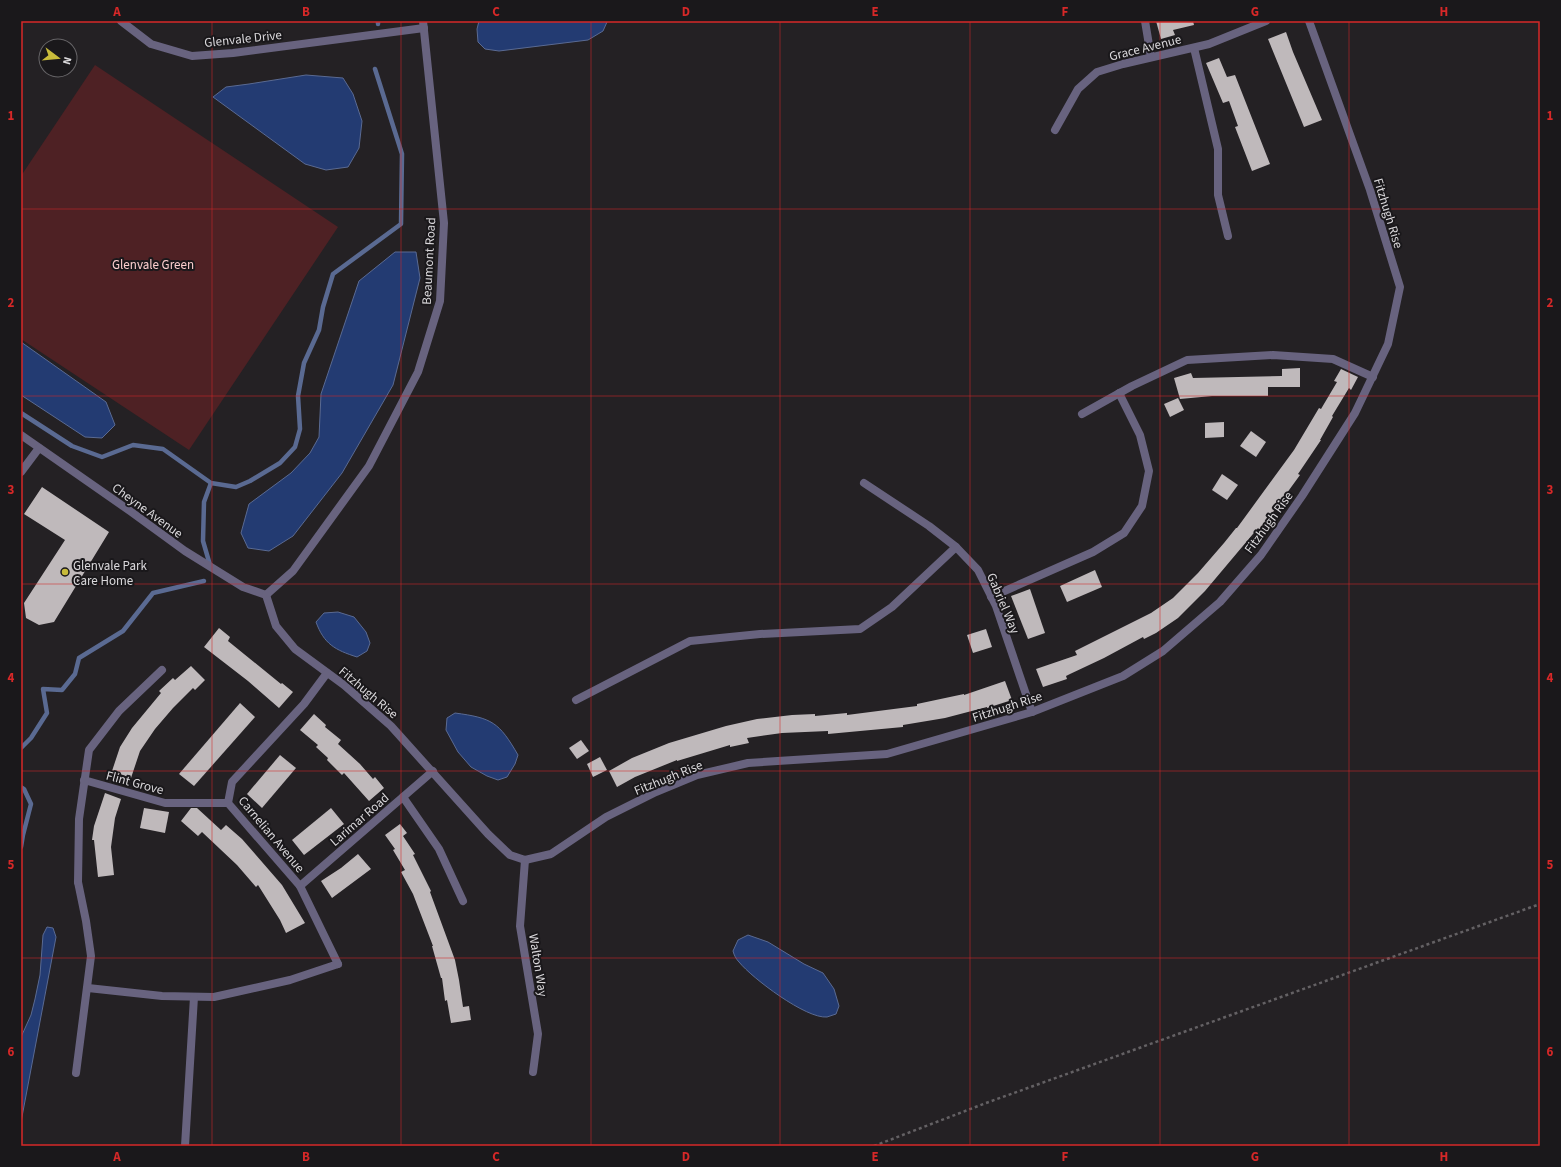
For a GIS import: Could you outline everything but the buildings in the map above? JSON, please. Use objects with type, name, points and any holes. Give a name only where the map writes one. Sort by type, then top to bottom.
[{"type":"street","name":"Glenvale Drive","points":[[121,21],[151,44],[192,56],[233,53],[423,24]]},
{"type":"street","points":[[1145,21],[1151,57]]},
{"type":"street","name":"Grace Avenue","points":[[1055,130],[1078,89],[1097,72],[1123,64],[1209,44],[1266,21]]},
{"type":"street","name":"Fitzhugh Rise","points":[[266,595],[276,626],[294,649],[327,673],[391,726],[488,834],[510,855],[525,860],[551,854],[606,817],[656,792],[697,775],[748,763],[887,754],[1032,712],[1122,676],[1163,651],[1220,602],[1261,555],[1302,496],[1355,413],[1388,344],[1400,287],[1370,190],[1309,21]]},
{"type":"street","name":"Beaumont Road","points":[[266,595],[293,571],[369,466],[418,372],[440,301],[444,223],[423,24]]},
{"type":"street","points":[[1194,48],[1218,149],[1218,195],[1228,236]]},
{"type":"street","points":[[1082,414],[1120,392],[1187,360],[1273,356],[1333,359],[1373,377]]},
{"type":"street","points":[[991,597],[1093,552],[1124,533],[1142,506],[1148,471],[1140,435],[1120,392]]},
{"type":"street","name":"Cheyne Avenue","points":[[21,435],[185,551],[243,588],[266,595]]},
{"type":"street","points":[[21,472],[39,448]]},
{"type":"street","name":"Gabriel Way","points":[[864,483],[929,526],[956,547],[978,570],[996,606],[1032,712]]},
{"type":"street","points":[[576,700],[690,641],[760,634],[860,629],[892,607],[956,547]]},
{"type":"street","points":[[76,1073],[91,956],[86,920],[78,882],[79,819],[89,750],[119,710],[162,670]]},
{"type":"street","name":"Carnelian Avenue","points":[[194,997],[214,997],[290,980],[338,964],[300,886],[228,803],[232,782],[304,704],[327,673]]},
{"type":"street","name":"Larimar Road","points":[[300,886],[433,771]]},
{"type":"street","name":"Flint Grove","points":[[84,780],[165,803],[228,803]]},
{"type":"street","points":[[403,797],[439,849],[463,901]]},
{"type":"street","name":"Walton Way","points":[[525,860],[520,926],[538,1034],[533,1072]]},
{"type":"street","points":[[88,988],[162,996],[194,997],[185,1146]]},
{"type":"path","points":[[874,1146],[986,1103],[1540,904]]},
{"type":"green space","name":"Glenvale Green","points":[[95,65],[338,227],[189,450],[21,339],[21,176]]},
{"type":"water","points":[[479,21],[607,22],[603,31],[588,40],[499,51],[485,49],[478,42],[477,29]]},
{"type":"water","points":[[306,75],[343,78],[353,94],[362,121],[359,148],[348,167],[326,170],[305,164],[213,97],[226,87]]},
{"type":"water","points":[[395,252],[416,252],[420,278],[393,385],[342,473],[293,536],[269,551],[248,548],[241,533],[249,504],[291,473],[310,453],[319,437],[321,394],[359,281]]},
{"type":"water","points":[[21,342],[106,402],[115,425],[102,438],[85,437],[21,395]]},
{"type":"water","points":[[338,612],[354,617],[366,632],[370,643],[367,651],[357,657],[336,649],[327,641],[319,630],[316,622],[324,613]]},
{"type":"water","points":[[455,713],[486,720],[505,735],[518,755],[515,764],[507,777],[498,780],[487,776],[471,767],[458,752],[446,730],[447,718]]},
{"type":"water","points":[[47,927],[53,928],[56,937],[21,1122],[21,1037],[31,1015],[35,999],[40,975],[43,935]]},
{"type":"water","points":[[748,935],[768,942],[804,964],[823,973],[834,989],[839,1006],[836,1014],[827,1017],[806,1012],[793,1005],[755,978],[737,960],[733,951],[738,940]]},
{"type":"waterway","points":[[21,413],[72,446],[102,457],[133,445],[163,449],[211,483],[236,487],[250,481],[280,463],[295,447],[300,429],[298,396],[304,363],[319,330],[323,307],[333,274],[401,224],[402,154],[375,69]]},
{"type":"waterway","points":[[210,565],[203,541],[204,502],[211,483]]},
{"type":"waterway","points":[[21,748],[31,738],[47,713],[43,689],[62,690],[75,674],[79,658],[123,631],[153,593],[204,581]]},
{"type":"waterway","points":[[21,787],[24,789],[31,804],[21,847]]},
{"type":"place","name":"Glenvale Park Care Home","points":[[65,572]]}]
